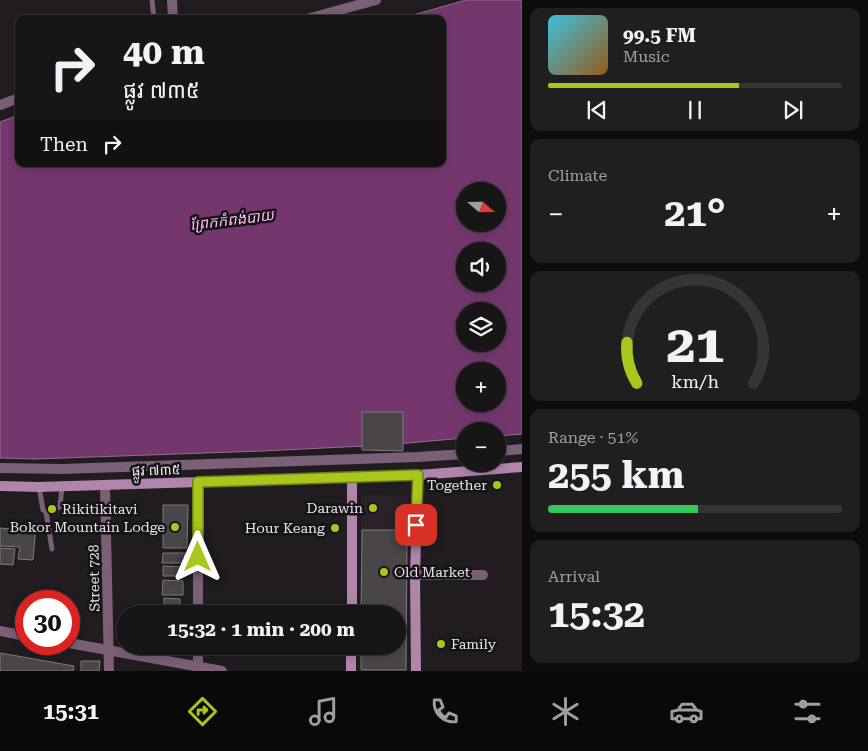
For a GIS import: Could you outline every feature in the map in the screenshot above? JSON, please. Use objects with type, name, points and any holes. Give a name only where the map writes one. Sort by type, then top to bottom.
[{"type":"street","points":[[172,0],[173,15]]},
{"type":"street","points":[[322,15],[376,0]]},
{"type":"street","points":[[0,105],[15,99]]},
{"type":"street","points":[[506,450],[522,449]]},
{"type":"street","points":[[0,468],[62,469],[408,458],[456,455]]},
{"type":"street","name":"ផ្លូវ ៧៣៥","points":[[0,486],[40,487],[418,475],[522,467]]},
{"type":"street","points":[[416,671],[415,575],[418,475]]},
{"type":"street","points":[[352,477],[352,605]]},
{"type":"street","points":[[198,482],[198,605]]},
{"type":"street","name":"Street 728","points":[[105,485],[109,671]]},
{"type":"street","points":[[415,575],[483,575]]},
{"type":"street","points":[[0,631],[15,634]]},
{"type":"street","points":[[80,645],[198,669],[222,671]]},
{"type":"street","points":[[198,655],[198,669]]},
{"type":"street","points":[[352,655],[352,671]]},
{"type":"lane","points":[[152,0],[154,15]]},
{"type":"lane","points":[[46,512],[60,507],[62,486]]},
{"type":"lane","points":[[40,487],[42,506],[46,512],[52,548]]},
{"type":"shaded area","name":"Old Market","points":[[361,495],[409,496],[407,671],[361,671],[361,655],[406,655],[406,605],[361,605]]},
{"type":"water","name":"ព្រែកកំពង់បាយ","points":[[466,0],[522,0],[522,434],[506,435],[506,422],[456,422],[456,439],[385,445],[35,459],[0,458],[0,122],[15,116],[15,167],[446,167],[446,15],[413,15]]},
{"type":"building","points":[[362,412],[403,412],[403,451],[362,450]]},
{"type":"building","name":"Bokor Mountain Lodge","points":[[163,505],[188,505],[187,548],[163,548]]},
{"type":"building","points":[[22,525],[36,526],[33,560],[18,559],[20,547],[0,546],[0,528],[21,530]]},
{"type":"building","name":"Old Market","points":[[362,530],[407,530],[406,670],[361,670],[361,655],[406,655],[406,605],[361,605]]},
{"type":"building","points":[[0,548],[15,549],[13,565],[0,564]]},
{"type":"building","points":[[163,553],[185,553],[184,563],[162,563]]},
{"type":"building","points":[[163,566],[185,567],[185,576],[163,576]]},
{"type":"building","points":[[163,580],[183,581],[183,595],[162,595]]},
{"type":"building","points":[[164,598],[180,599],[180,605],[164,605]]},
{"type":"building","points":[[0,653],[74,666],[73,671],[0,671]]},
{"type":"building","points":[[81,661],[100,661],[99,671],[81,671]]},
{"type":"place","name":"Together","points":[[497,485]]},
{"type":"place","name":"Darawin","points":[[373,508]]},
{"type":"place","name":"Rikitikitavi","points":[[52,509]]},
{"type":"place","name":"Bokor Mountain Lodge","points":[[175,527]]},
{"type":"place","name":"Hour Keang","points":[[335,528]]},
{"type":"place","name":"Old Market","points":[[384,572]]},
{"type":"place","name":"Family","points":[[441,644]]},
{"type":"route","points":[[198,557],[198,482],[418,475],[416,525]]}]
